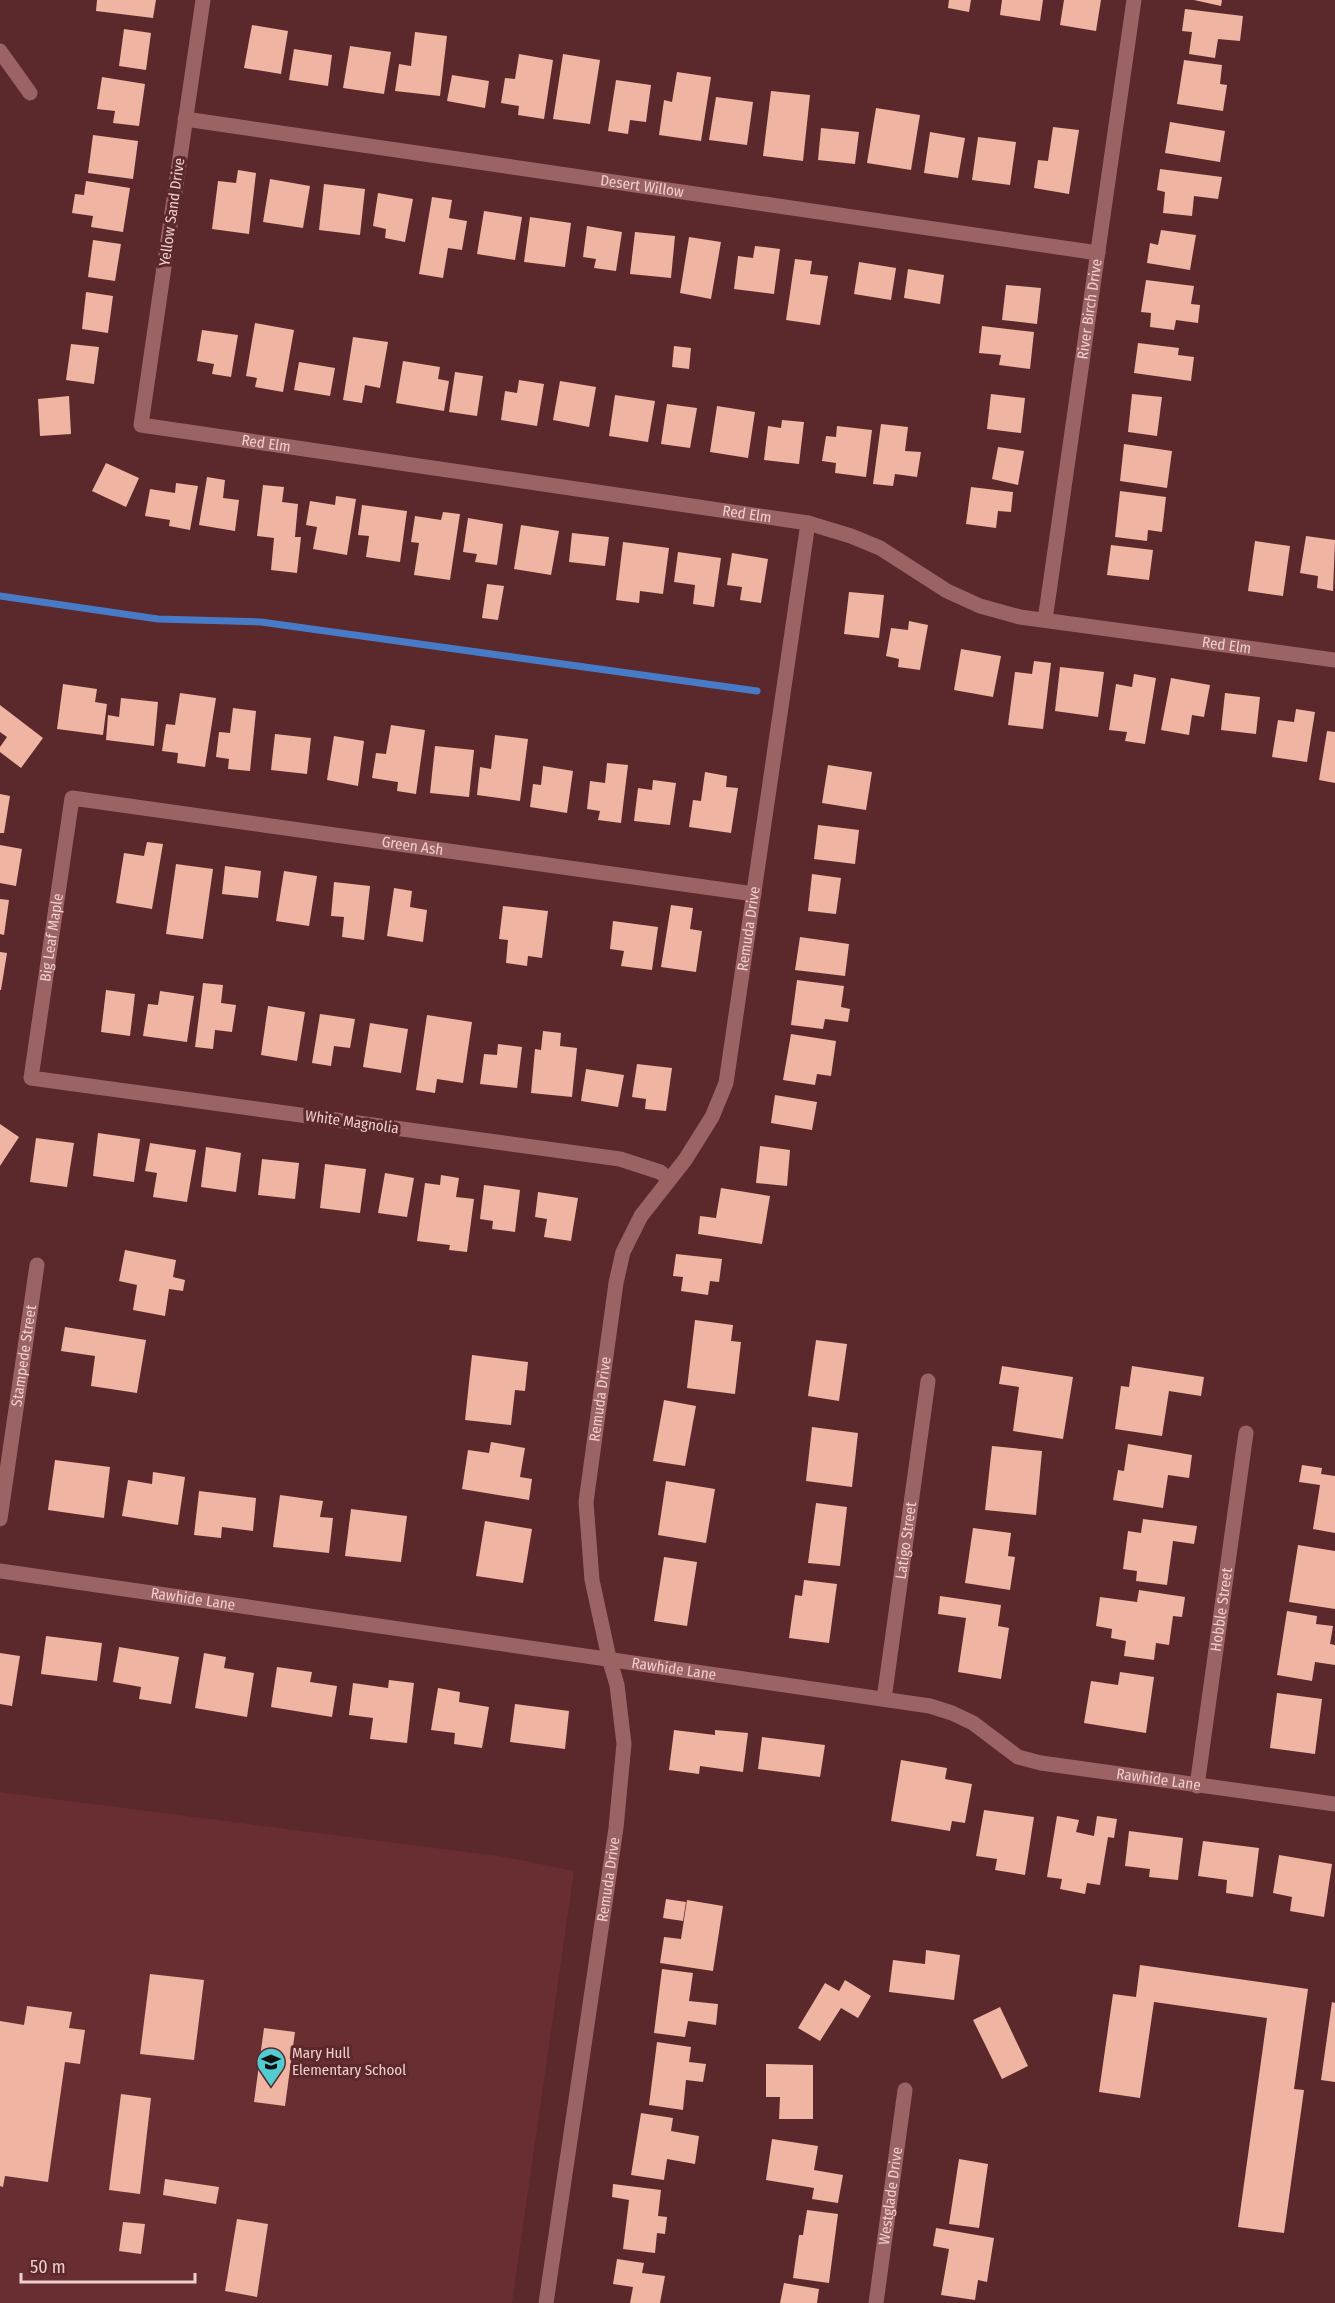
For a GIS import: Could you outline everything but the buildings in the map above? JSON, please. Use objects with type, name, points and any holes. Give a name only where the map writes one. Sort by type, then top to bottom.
[{"type":"street","name":"Yellow Sand Drive","points":[[141,425],[202,0]]},
{"type":"street","name":"River Birch Drive","points":[[1045,620],[1134,0]]},
{"type":"street","points":[[0,51],[30,93]]},
{"type":"street","name":"Desert Willow","points":[[185,119],[1098,253]]},
{"type":"street","name":"Red Elm","points":[[141,425],[808,523],[851,536],[880,548],[947,591],[980,606],[1020,617],[1335,660]]},
{"type":"street","name":"Remuda Drive","points":[[546,2303],[616,1828],[624,1744],[617,1685],[592,1580],[586,1502],[616,1283],[623,1252],[641,1216],[685,1160],[712,1117],[726,1083],[808,523]]},
{"type":"street","name":"Green Ash","points":[[72,798],[754,894]]},
{"type":"street","name":"Big Leaf Maple","points":[[31,1078],[72,798]]},
{"type":"street","name":"White Magnolia","points":[[31,1078],[620,1159],[660,1172],[669,1179]]},
{"type":"street","name":"Stampede Street","points":[[0,1519],[37,1265]]},
{"type":"street","name":"Latigo Street","points":[[884,1700],[928,1380]]},
{"type":"street","name":"Hobble Street","points":[[1197,1786],[1246,1433]]},
{"type":"street","name":"Rawhide Lane","points":[[0,1571],[930,1706],[952,1713],[986,1732],[1018,1757],[1041,1764],[1335,1804]]},
{"type":"street","name":"Westglade Drive","points":[[876,2303],[905,2090]]},
{"type":"shaded area","name":"Mary Hull Elementary School","points":[[0,1792],[505,1857],[574,1871],[512,2303],[0,2303]]},
{"type":"waterway","points":[[0,596],[158,619],[261,622],[757,691]]},
{"type":"place","name":"Mary Hull Elementary School","points":[[271,2088]]}]
